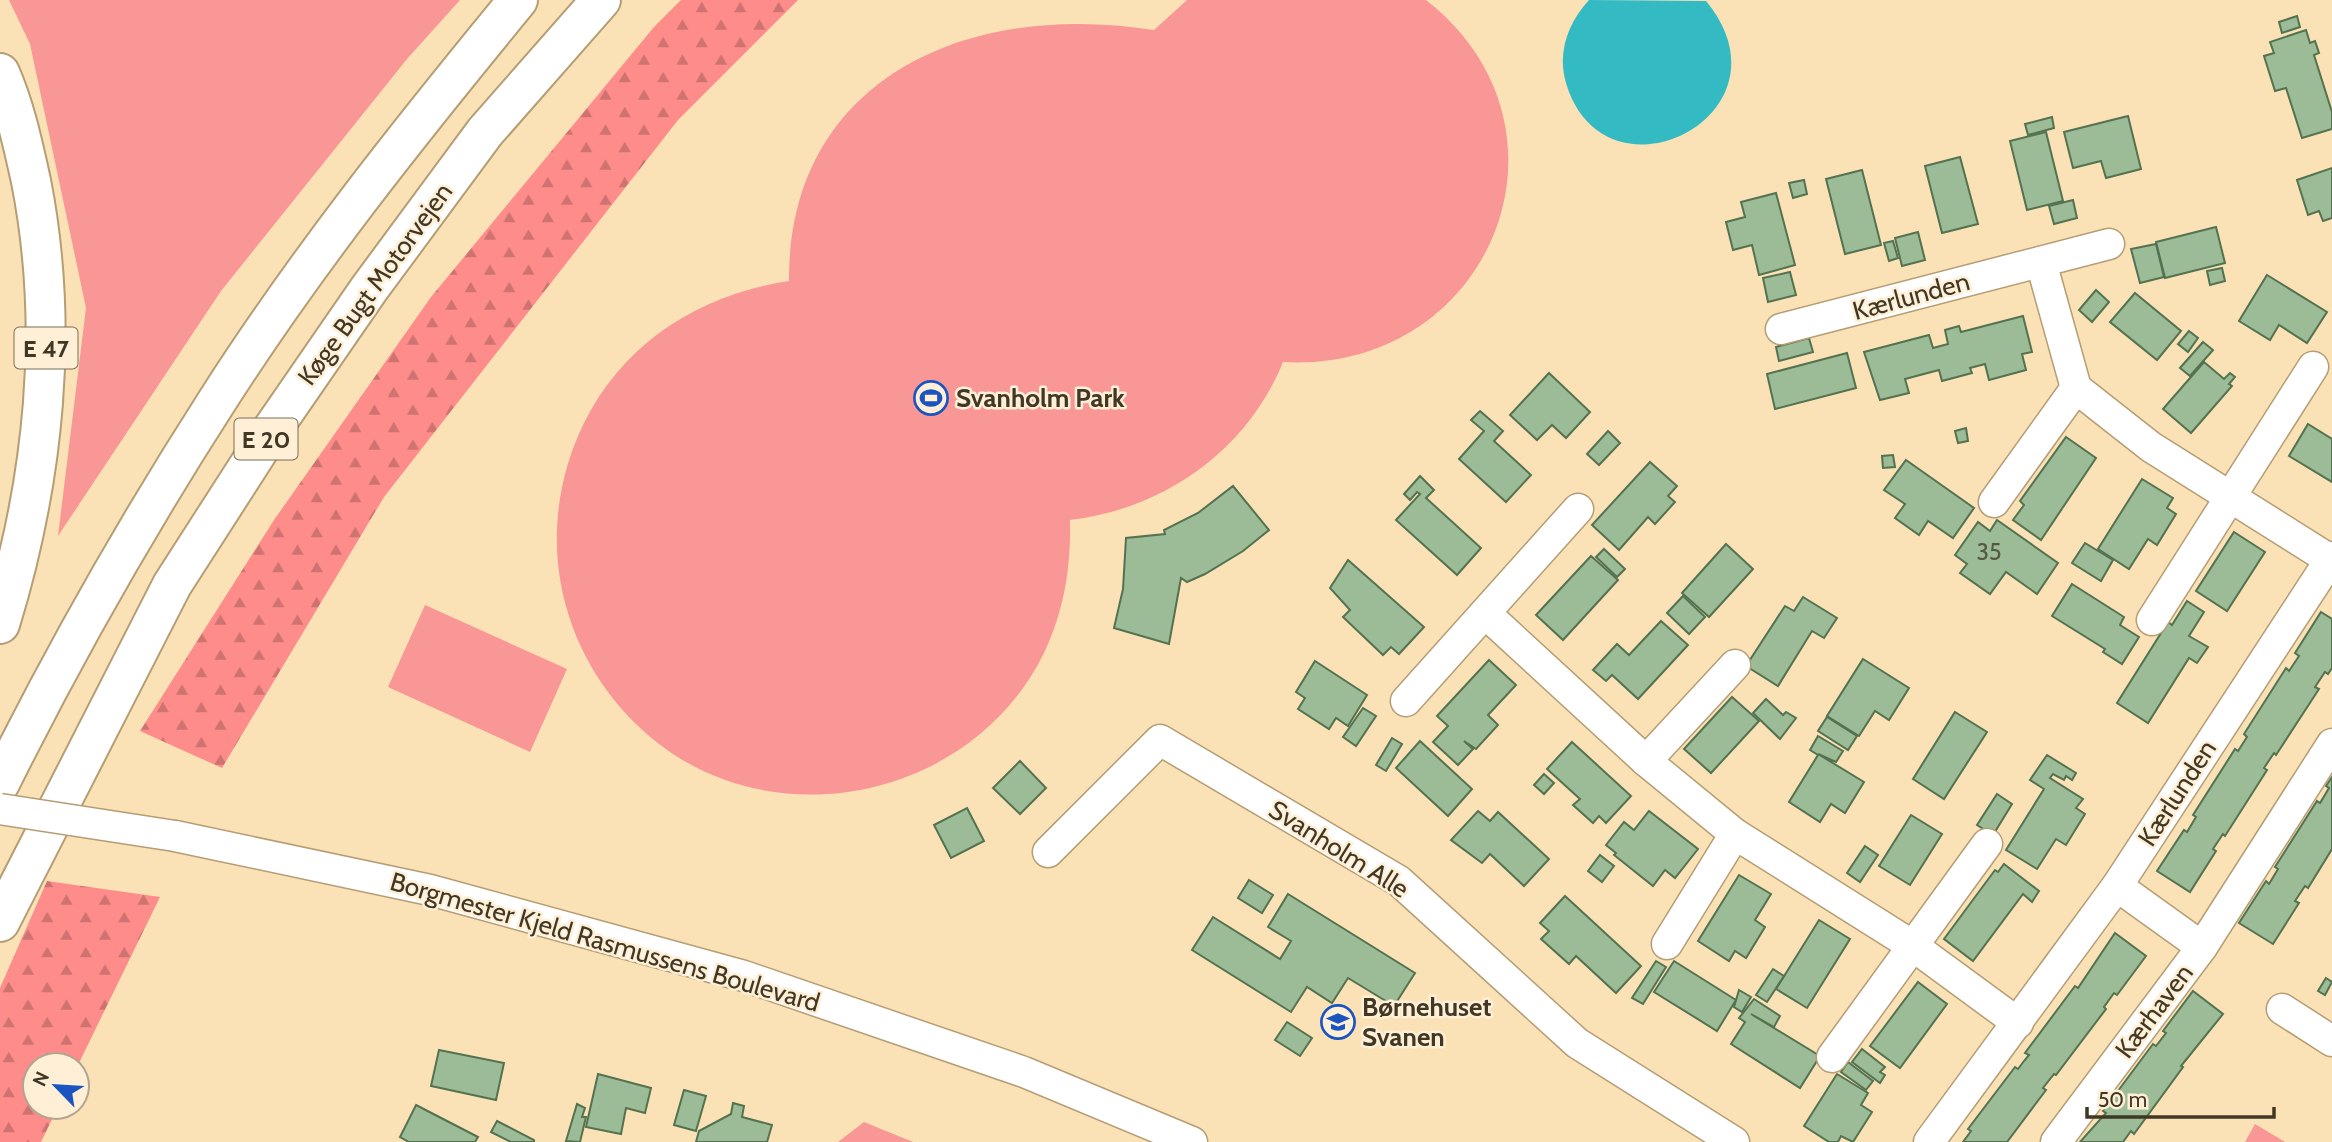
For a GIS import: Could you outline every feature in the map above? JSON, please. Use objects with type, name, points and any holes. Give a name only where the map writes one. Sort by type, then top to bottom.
[{"type":"highway","name":"E 20","points":[[0,783],[106,585],[217,401],[327,243],[423,116],[519,0]]},
{"type":"highway","name":"Køge Bugt Motorvejen","points":[[0,922],[172,585],[269,433],[369,289],[485,132],[601,0]]},
{"type":"highway","name":"E 47","points":[[0,74],[24,146],[40,226],[48,318],[44,399],[31,489],[0,624]]},
{"type":"street","name":"Kærlunden","points":[[1782,329],[2109,244]]},
{"type":"street","points":[[1994,502],[2076,388],[2041,262]]},
{"type":"street","points":[[2152,620],[2313,367]]},
{"type":"street","name":"Kærlunden","points":[[1928,1142],[2117,886],[2331,558],[2151,447],[2076,388]]},
{"type":"street","points":[[1406,701],[1578,509]]},
{"type":"street","points":[[1485,613],[1646,761],[1735,834],[1913,946],[2018,1023]]},
{"type":"street","points":[[1646,761],[1734,665]]},
{"type":"street","name":"Svanholm Alle","points":[[1048,852],[1160,740],[1399,881],[1577,1043],[1734,1142]]},
{"type":"street","name":"Kærhaven","points":[[2056,1142],[2202,947],[2332,744]]},
{"type":"street","name":"Borgmester Kjeld Rasmussens Boulevard","points":[[0,809],[175,836],[418,887],[744,976],[1024,1072],[1192,1142]]},
{"type":"street","points":[[1667,944],[1735,834]]},
{"type":"street","points":[[1832,1057],[1987,844]]},
{"type":"street","name":"Kærhaven","points":[[2117,886],[2202,947]]},
{"type":"street","points":[[2282,1009],[2332,1041]]},
{"type":"shaded area","points":[[9,0],[460,0],[407,59],[221,291],[58,536],[86,308],[30,44]]},
{"type":"shaded area","name":"Svanholm Park","points":[[1187,0],[1426,0],[1476,53],[1502,113],[1508,174],[1494,234],[1463,287],[1416,329],[1355,355],[1283,362],[1248,423],[1225,448],[1198,470],[1169,489],[1138,503],[1105,514],[1070,520],[1065,589],[1056,623],[1043,655],[1011,703],[971,741],[923,770],[871,788],[817,795],[761,790],[708,773],[659,744],[614,699],[590,665],[572,626],[561,583],[557,536],[562,490],[574,445],[601,394],[621,368],[668,326],[725,297],[789,281],[797,211],[819,153],[854,105],[900,69],[955,43],[1017,28],[1084,24],[1154,30]]},
{"type":"shaded area","points":[[425,605],[567,669],[530,752],[388,687]]},
{"type":"shaded area","points":[[864,1122],[913,1142],[838,1142]]},
{"type":"shaded area","points":[[2255,1124],[2285,1142],[2245,1142]]},
{"type":"green space","points":[[681,0],[798,0],[678,120],[384,497],[222,768],[140,731],[274,520],[431,297],[654,27]]},
{"type":"green space","points":[[47,881],[160,897],[85,1051],[21,1051],[21,1121],[51,1121],[41,1142],[0,1142],[0,988]]},
{"type":"water","points":[[1589,0],[1706,1],[1729,43],[1729,80],[1713,111],[1686,133],[1652,144],[1617,141],[1587,121],[1566,83],[1563,60],[1570,28]]},
{"type":"building","points":[[2297,16],[2300,27],[2282,33],[2279,22]]},
{"type":"building","points":[[2306,30],[2310,43],[2315,41],[2319,53],[2314,55],[2332,112],[2332,129],[2302,138],[2286,88],[2275,91],[2264,56],[2274,53],[2270,42]]},
{"type":"building","points":[[2128,116],[2141,169],[2106,178],[2101,161],[2073,168],[2064,132]]},
{"type":"building","points":[[2052,117],[2054,128],[2028,135],[2025,124]]},
{"type":"building","points":[[2046,132],[2063,201],[2027,210],[2010,141]]},
{"type":"building","points":[[1960,157],[1978,224],[1942,233],[1925,166]]},
{"type":"building","points":[[2332,168],[2332,218],[2323,221],[2319,211],[2308,215],[2297,180]]},
{"type":"building","points":[[1862,170],[1881,245],[1845,254],[1826,179]]},
{"type":"building","points":[[1804,180],[1807,194],[1793,198],[1789,183]]},
{"type":"building","points":[[1776,193],[1795,265],[1759,275],[1752,245],[1733,250],[1726,222],[1745,217],[1741,202]]},
{"type":"building","points":[[2073,200],[2077,218],[2054,224],[2049,206]]},
{"type":"building","points":[[2216,227],[2225,263],[2165,278],[2156,242]]},
{"type":"building","points":[[1918,232],[1925,260],[1902,266],[1895,238]]},
{"type":"building","points":[[1893,241],[1898,258],[1889,261],[1884,243]]},
{"type":"building","points":[[2156,244],[2164,277],[2140,283],[2131,249]]},
{"type":"building","points":[[2222,268],[2225,281],[2210,285],[2207,271]]},
{"type":"building","points":[[1790,272],[1796,295],[1768,302],[1763,278]]},
{"type":"building","points":[[2267,275],[2327,312],[2307,343],[2279,325],[2270,340],[2239,321]]},
{"type":"building","points":[[2096,290],[2109,302],[2092,322],[2079,310]]},
{"type":"building","points":[[2135,293],[2181,331],[2157,360],[2110,322]]},
{"type":"building","points":[[2023,316],[2032,352],[2022,354],[2026,370],[1989,380],[1985,364],[1970,368],[1972,373],[1942,381],[1939,370],[1905,379],[1909,393],[1880,400],[1864,352],[1929,335],[1933,348],[1948,344],[1945,330],[1959,326],[1961,332]]},
{"type":"building","points":[[2189,331],[2198,338],[2188,352],[2178,344]]},
{"type":"building","points":[[1809,338],[1813,352],[1779,361],[1776,347]]},
{"type":"building","points":[[2203,342],[2213,350],[2190,376],[2180,368]]},
{"type":"building","points":[[1847,353],[1856,388],[1775,409],[1767,374]]},
{"type":"building","points":[[2204,362],[2224,379],[2230,373],[2235,377],[2229,384],[2232,386],[2191,433],[2163,409]]},
{"type":"building","points":[[1549,373],[1590,412],[1566,438],[1552,425],[1537,440],[1510,415]]},
{"type":"building","points":[[1480,411],[1503,431],[1494,441],[1531,475],[1506,502],[1459,459],[1484,431],[1471,420]]},
{"type":"building","points":[[2308,424],[2332,439],[2332,482],[2289,456]]},
{"type":"building","points":[[1966,428],[1968,441],[1958,443],[1955,431]]},
{"type":"building","points":[[1608,431],[1620,443],[1599,465],[1587,454]]},
{"type":"building","points":[[2066,437],[2096,458],[2041,540],[2013,520],[2024,505],[2020,501]]},
{"type":"building","points":[[1893,455],[1895,467],[1883,468],[1882,456]]},
{"type":"building","points":[[1906,460],[1974,508],[1953,538],[1928,521],[1919,535],[1895,518],[1905,504],[1884,490]]},
{"type":"building","points":[[1650,462],[1677,486],[1668,496],[1675,502],[1655,524],[1648,517],[1619,550],[1592,525]]},
{"type":"building","points":[[1420,476],[1434,490],[1426,498],[1481,548],[1457,575],[1396,520],[1420,494],[1417,492],[1410,500],[1404,494]]},
{"type":"building","points":[[2142,479],[2173,498],[2167,508],[2176,514],[2157,545],[2148,539],[2129,569],[2098,549]]},
{"type":"building","points":[[1233,486],[1269,530],[1243,551],[1205,574],[1187,582],[1181,578],[1169,644],[1114,628],[1123,589],[1126,538],[1165,534],[1164,530],[1198,513]]},
{"type":"building","points":[[1997,520],[2058,563],[2037,594],[2006,572],[1990,594],[1960,573],[1967,564],[1955,555],[1978,522],[1990,531]]},
{"type":"building","points":[[2234,532],[2265,552],[2227,611],[2196,591]]},
{"type":"building","points":[[2085,543],[2113,560],[2101,581],[2072,563]]},
{"type":"building","points":[[1726,544],[1753,569],[1709,617],[1682,593]]},
{"type":"building","points":[[1604,549],[1625,569],[1617,577],[1596,557]]},
{"type":"building","points":[[1591,556],[1618,580],[1563,640],[1536,615]]},
{"type":"building","points":[[1348,560],[1424,627],[1399,654],[1391,647],[1383,655],[1343,617],[1350,610],[1330,588]]},
{"type":"building","points":[[2072,584],[2124,617],[2120,625],[2139,637],[2122,664],[2103,652],[2105,649],[2052,616]]},
{"type":"building","points":[[1683,596],[1705,617],[1689,634],[1667,613]]},
{"type":"building","points":[[1803,597],[1837,618],[1824,638],[1812,631],[1778,686],[1746,666],[1785,606],[1794,611]]},
{"type":"building","points":[[2187,601],[2204,612],[2189,636],[2208,647],[2197,663],[2189,658],[2148,723],[2117,703],[2168,622],[2172,625]]},
{"type":"building","points":[[2321,612],[2332,619],[2332,668],[2328,674],[2325,672],[2315,687],[2319,689],[2276,755],[2274,753],[2264,768],[2267,770],[2225,836],[2223,834],[2213,849],[2216,851],[2190,892],[2157,871],[2184,830],[2187,832],[2196,817],[2193,815],[2235,749],[2238,751],[2247,737],[2244,734],[2286,668],[2289,671],[2299,656],[2295,653]]},
{"type":"building","points":[[1661,621],[1688,645],[1638,699],[1612,675],[1606,681],[1593,670],[1617,644],[1629,655]]},
{"type":"building","points":[[1863,659],[1909,688],[1889,720],[1875,711],[1859,736],[1827,716]]},
{"type":"building","points":[[1489,660],[1516,685],[1488,715],[1498,725],[1476,749],[1464,741],[1473,749],[1458,765],[1433,742],[1448,726],[1437,716]]},
{"type":"building","points":[[1315,661],[1367,695],[1348,726],[1336,718],[1329,729],[1298,709],[1305,698],[1296,692]]},
{"type":"building","points":[[1732,697],[1759,721],[1711,773],[1684,749]]},
{"type":"building","points":[[1766,699],[1783,715],[1786,712],[1796,718],[1780,739],[1753,713]]},
{"type":"building","points":[[1363,708],[1376,716],[1356,746],[1343,737]]},
{"type":"building","points":[[1955,712],[1987,732],[1944,799],[1913,779]]},
{"type":"building","points":[[1827,717],[1857,736],[1848,750],[1818,731]]},
{"type":"building","points":[[1818,736],[1843,751],[1836,762],[1818,754],[1864,782],[1845,813],[1831,804],[1820,822],[1789,802],[1818,755],[1810,750]]},
{"type":"building","points":[[1392,738],[1402,744],[1386,771],[1376,765]]},
{"type":"building","points":[[1420,741],[1472,789],[1448,816],[1396,768]]},
{"type":"building","points":[[1572,742],[1631,796],[1606,823],[1599,816],[1593,823],[1573,805],[1580,799],[1547,769]]},
{"type":"building","points":[[2047,755],[2076,773],[2072,780],[2066,776],[2064,780],[2053,774],[2050,778],[2083,799],[2076,808],[2085,814],[2066,845],[2056,839],[2037,869],[2006,850],[2044,789],[2030,780]]},
{"type":"building","points":[[1020,761],[1046,788],[1020,814],[993,788]]},
{"type":"building","points":[[1544,774],[1554,783],[1544,794],[1534,785]]},
{"type":"building","points":[[2332,777],[2332,849],[2308,888],[2305,886],[2295,901],[2299,903],[2273,944],[2239,923],[2266,881],[2269,884],[2278,869],[2275,867],[2317,801],[2320,803]]},
{"type":"building","points":[[1997,794],[2012,804],[1993,835],[1977,825]]},
{"type":"building","points":[[967,808],[984,841],[951,858],[934,825]]},
{"type":"building","points":[[1478,811],[1490,821],[1498,812],[1549,859],[1524,886],[1490,854],[1482,863],[1451,840]]},
{"type":"building","points":[[1649,811],[1698,849],[1675,878],[1665,870],[1653,886],[1614,855],[1616,853],[1606,845],[1624,822],[1634,830]]},
{"type":"building","points":[[1911,815],[1942,834],[1910,885],[1879,866]]},
{"type":"building","points":[[1865,846],[1878,855],[1860,882],[1847,873]]},
{"type":"building","points":[[1600,855],[1614,866],[1602,882],[1588,871]]},
{"type":"building","points":[[2004,864],[2039,891],[2032,902],[2023,894],[1973,961],[1944,939],[1995,870],[1998,872]]},
{"type":"building","points":[[1739,875],[1771,894],[1755,920],[1765,927],[1746,958],[1735,951],[1729,961],[1698,941]]},
{"type":"building","points":[[1249,880],[1273,895],[1262,913],[1238,898]]},
{"type":"building","points":[[1288,894],[1415,973],[1394,1006],[1348,978],[1332,1003],[1307,987],[1291,1012],[1192,950],[1213,917],[1280,959],[1291,941],[1268,927]]},
{"type":"building","points":[[1565,896],[1641,966],[1616,993],[1576,956],[1569,964],[1541,939],[1549,931],[1540,923]]},
{"type":"building","points":[[1819,920],[1850,939],[1807,1008],[1776,989]]},
{"type":"building","points":[[2115,933],[2146,956],[2117,995],[2114,993],[2104,1007],[2106,1009],[2043,1088],[2046,1090],[2007,1142],[1963,1142],[1971,1131],[1968,1129],[2015,1067],[2018,1069],[2029,1055],[2025,1053],[2075,986],[2078,988]]},
{"type":"building","points":[[1656,961],[1666,967],[1643,1004],[1632,998]]},
{"type":"building","points":[[1674,961],[1736,1000],[1717,1031],[1654,992]]},
{"type":"building","points":[[1773,969],[1784,976],[1767,1002],[1756,995]]},
{"type":"building","points":[[2326,978],[2332,982],[2325,995],[2318,991]]},
{"type":"building","points":[[1918,982],[1947,1004],[1900,1068],[1870,1046]]},
{"type":"building","points":[[1739,990],[1751,997],[1742,1012],[1734,1007]]},
{"type":"building","points":[[2193,991],[2223,1014],[2181,1066],[2183,1067],[2134,1134],[2131,1131],[2123,1142],[2080,1142],[2106,1113],[2103,1111],[2153,1044],[2156,1046],[2166,1033],[2163,1031]]},
{"type":"building","points":[[1754,999],[1780,1016],[1774,1027],[1751,1014],[1820,1056],[1800,1088],[1731,1044],[1745,1022],[1739,1018]]},
{"type":"building","points":[[1287,1022],[1312,1038],[1300,1056],[1275,1040]]},
{"type":"building","points":[[1862,1049],[1885,1067],[1880,1072],[1885,1075],[1880,1083],[1852,1062]]},
{"type":"building","points":[[439,1050],[504,1063],[496,1100],[431,1086]]},
{"type":"building","points":[[1848,1062],[1873,1081],[1866,1090],[1841,1072]]},
{"type":"building","points":[[598,1074],[651,1088],[645,1113],[626,1108],[621,1134],[586,1127]]},
{"type":"building","points":[[1837,1074],[1868,1093],[1861,1105],[1872,1112],[1853,1142],[1841,1136],[1838,1142],[1829,1142],[1804,1126]]},
{"type":"building","points":[[684,1090],[706,1096],[696,1131],[674,1125]]},
{"type":"building","points":[[733,1103],[744,1106],[742,1117],[772,1125],[767,1142],[696,1142],[699,1131],[731,1114]]},
{"type":"building","points":[[577,1104],[585,1108],[582,1117],[586,1117],[580,1142],[566,1141]]},
{"type":"building","points":[[416,1105],[478,1137],[475,1142],[409,1142],[400,1137]]},
{"type":"building","points":[[497,1121],[534,1142],[511,1142],[491,1132]]},
{"type":"place","name":"Svanholm Park","points":[[931,398]]},
{"type":"place","name":"Børnehuset Svanen","points":[[1338,1022]]}]
